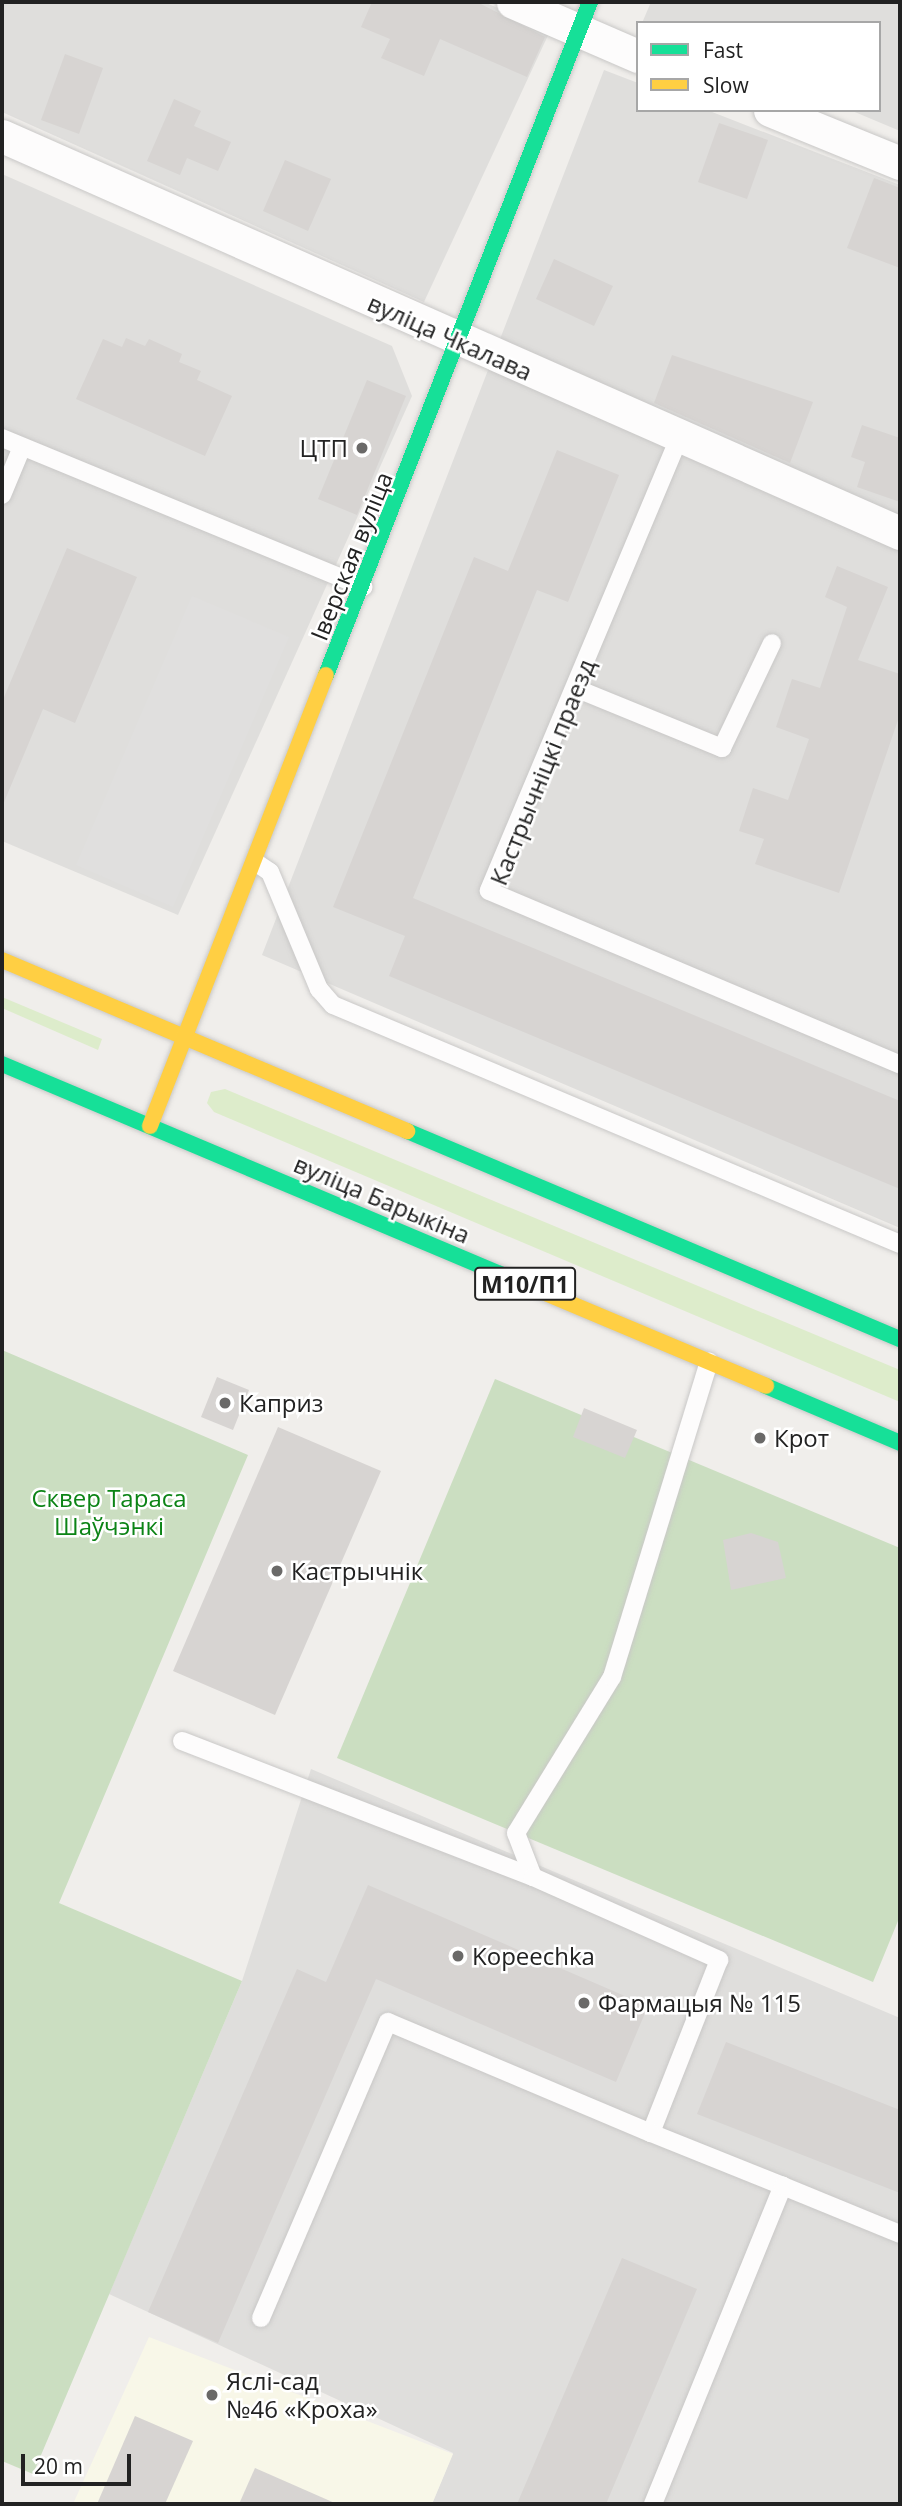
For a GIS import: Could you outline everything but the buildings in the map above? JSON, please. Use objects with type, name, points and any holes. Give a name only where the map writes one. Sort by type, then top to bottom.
[{"type":"main road","name":"Іверская вуліца","points":[[150,1126],[442,388],[454,340],[584,17]]},
{"type":"main road","points":[[2,960],[900,1339]]},
{"type":"main road","name":"вуліца Барыкіна","points":[[2,1064],[900,1443]]},
{"type":"street","points":[[513,2],[584,17],[636,55]]},
{"type":"street","points":[[775,112],[900,163]]},
{"type":"street","name":"вуліца Чкалава","points":[[2,136],[454,340],[900,533]]},
{"type":"lane","name":"Кастрычніцкі праезд","points":[[679,438],[489,891],[900,1065]]},
{"type":"lane","points":[[2,439],[364,587]]},
{"type":"lane","points":[[2,495],[22,447]]},
{"type":"lane","points":[[575,688],[722,748],[772,643]]},
{"type":"lane","points":[[255,862],[270,872],[318,989],[333,1005],[900,1244]]},
{"type":"lane","points":[[533,1877],[516,1833],[612,1677],[709,1362]]},
{"type":"lane","points":[[182,1741],[533,1877],[719,1960],[651,2133]]},
{"type":"lane","points":[[261,2318],[388,2022],[900,2234]]},
{"type":"lane","points":[[653,2504],[783,2186]]},
{"type":"shaded area","points":[[2,2],[484,2],[550,31],[424,302],[2,112]]},
{"type":"shaded area","points":[[651,2],[900,2],[900,131],[855,112],[881,112],[881,21],[643,21]]},
{"type":"shaded area","points":[[604,70],[636,82],[636,112],[712,112],[900,185],[900,1228],[262,955]]},
{"type":"shaded area","points":[[2,174],[392,346],[412,396],[178,915],[2,841]]},
{"type":"shaded area","points":[[192,596],[289,637],[173,907],[76,865]]},
{"type":"shaded area","points":[[311,1769],[900,2018],[900,2504],[432,2504],[453,2453],[109,2294],[242,1981]]},
{"type":"shaded area","name":"Яслі-сад №46 «Кроха»","points":[[149,2337],[453,2454],[432,2504],[73,2504]]},
{"type":"green space","points":[[2,997],[102,1039],[98,1050],[2,1008]]},
{"type":"green space","points":[[225,1089],[900,1370],[900,1402],[214,1112],[207,1103],[211,1092]]},
{"type":"green space","name":"Сквер Тараса Шаўчэнкі","points":[[2,1350],[248,1455],[59,1903],[242,1981],[33,2474],[2,2461]]},
{"type":"green space","points":[[495,1379],[900,1548],[900,1916],[873,1982],[337,1758]]},
{"type":"traffic: fast","points":[[326,675],[590,2]]},
{"type":"traffic: fast","points":[[2,1064],[531,1287]]},
{"type":"traffic: fast","points":[[407,1131],[900,1339]]},
{"type":"traffic: fast","points":[[766,1386],[900,1443]]},
{"type":"traffic: slow","points":[[150,1126],[326,675]]},
{"type":"traffic: slow","points":[[2,960],[407,1131]]},
{"type":"traffic: slow","points":[[531,1287],[766,1386]]},
{"type":"place","name":"ЦТП","points":[[362,448]]},
{"type":"place","name":"Каприз","points":[[225,1403]]},
{"type":"place","name":"Крот","points":[[760,1438]]},
{"type":"place","name":"Кастрычнік","points":[[277,1571]]},
{"type":"place","name":"Kopeechka","points":[[458,1956]]},
{"type":"place","name":"Фармацыя № 115","points":[[584,2003]]},
{"type":"place","name":"Яслі-сад №46 «Кроха»","points":[[212,2395]]}]
